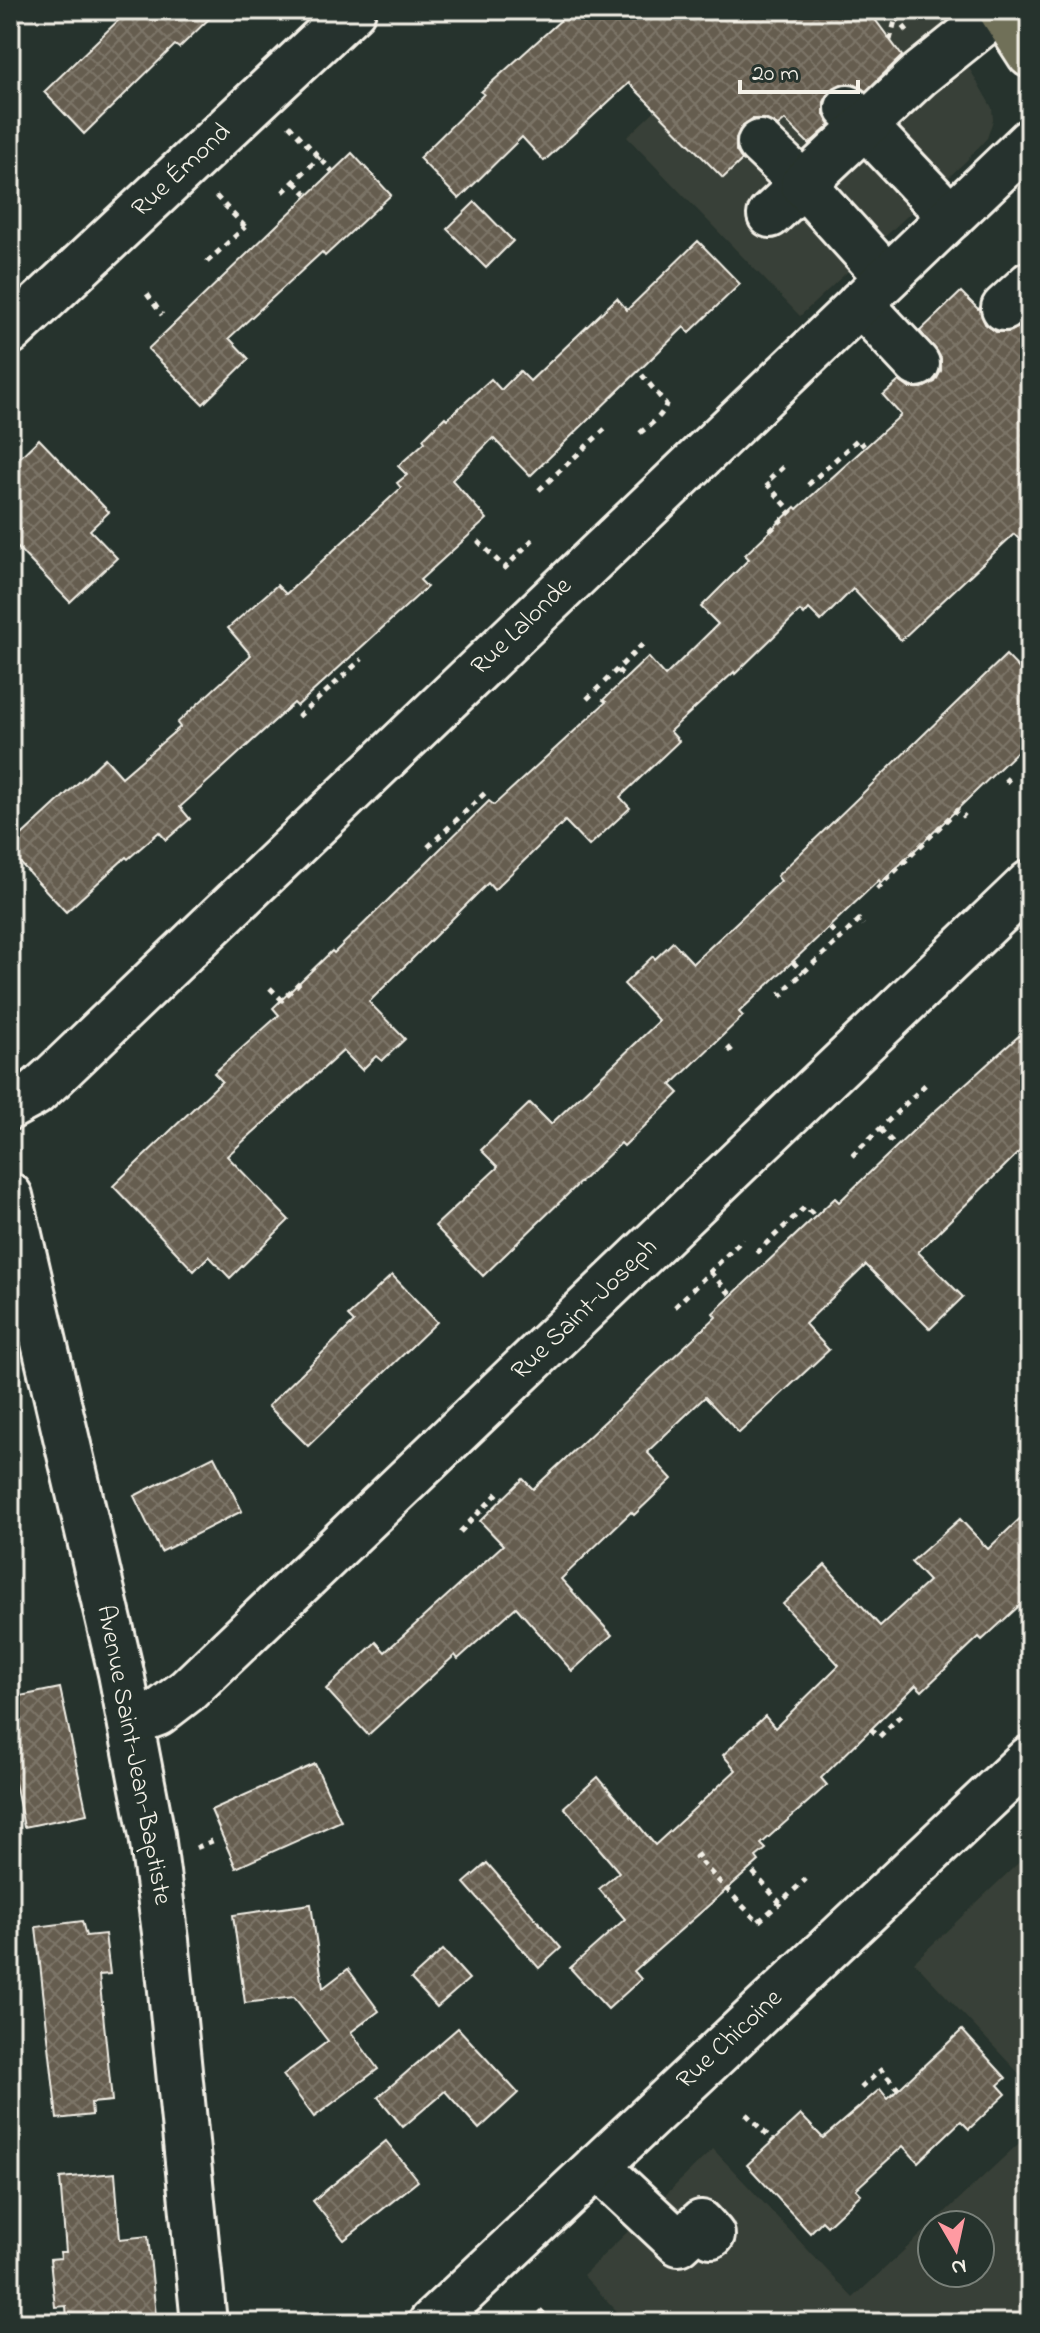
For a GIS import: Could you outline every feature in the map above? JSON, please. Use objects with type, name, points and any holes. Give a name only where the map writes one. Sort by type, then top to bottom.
[{"type":"main road","points":[[1000,10],[1030,55]]},
{"type":"street","name":"Rue Émond","points":[[10,332],[353,10]]},
{"type":"street","points":[[770,215],[803,184],[856,117],[919,75],[1000,10]]},
{"type":"street","points":[[856,117],[951,217]]},
{"type":"street","name":"Rue Lalonde","points":[[10,1107],[34,1094],[53,1077],[1030,141]]},
{"type":"street","points":[[760,143],[803,184],[862,301],[907,373]]},
{"type":"street","name":"Rue Saint-Joseph","points":[[131,1723],[158,1713],[188,1690],[1030,883]]},
{"type":"street","name":"Avenue Saint-Jean-Baptiste","points":[[10,1196],[131,1723],[152,1835],[204,2323]]},
{"type":"street","name":"Rue Chicoine","points":[[431,2323],[1030,1758]]},
{"type":"street","points":[[597,2166],[679,2243],[701,2223],[712,2235]]},
{"type":"path","points":[[890,40],[896,17],[905,10]]},
{"type":"path","points":[[286,122],[332,171]]},
{"type":"path","points":[[283,192],[320,157]]},
{"type":"path","points":[[295,182],[307,194]]},
{"type":"path","points":[[206,185],[247,229],[207,262]]},
{"type":"path","points":[[147,294],[162,315]]},
{"type":"path","points":[[640,433],[665,410],[666,404],[642,375]]},
{"type":"path","points":[[539,490],[605,429]]},
{"type":"path","points":[[808,485],[858,439],[864,446]]},
{"type":"path","points":[[560,460],[565,466]]},
{"type":"path","points":[[770,531],[791,511],[766,483],[787,463]]},
{"type":"path","points":[[478,541],[505,568],[536,536]]},
{"type":"path","points":[[587,699],[646,641]]},
{"type":"path","points":[[298,717],[362,659]]},
{"type":"path","points":[[618,670],[626,678]]},
{"type":"path","points":[[1005,778],[1012,785]]},
{"type":"path","points":[[428,847],[486,792]]},
{"type":"path","points":[[877,889],[957,810],[965,817]]},
{"type":"path","points":[[463,815],[468,821]]},
{"type":"path","points":[[919,847],[924,854]]},
{"type":"path","points":[[784,997],[781,993],[824,957],[859,920],[863,925]]},
{"type":"path","points":[[830,928],[840,939]]},
{"type":"path","points":[[793,962],[803,973]]},
{"type":"path","points":[[270,988],[282,1000],[303,979]]},
{"type":"path","points":[[728,1047],[734,1054]]},
{"type":"path","points":[[852,1156],[927,1083]]},
{"type":"path","points":[[880,1129],[897,1147]]},
{"type":"path","points":[[756,1253],[805,1207],[816,1217]]},
{"type":"path","points":[[675,1307],[743,1239]]},
{"type":"path","points":[[710,1272],[732,1296]]},
{"type":"path","points":[[460,1532],[498,1493],[503,1498]]},
{"type":"path","points":[[871,1729],[879,1737],[904,1712]]},
{"type":"path","points":[[700,1854],[696,1857],[758,1922],[806,1879]]},
{"type":"path","points":[[753,1872],[780,1903]]},
{"type":"path","points":[[861,2088],[881,2070],[898,2089]]},
{"type":"path","points":[[746,2114],[773,2141]]},
{"type":"path","points":[[540,2310],[553,2323]]},
{"type":"shaded area","points":[[761,10],[936,10],[992,108],[993,120],[987,138],[966,161],[800,316],[627,137]]},
{"type":"shaded area","points":[[1030,1852],[1030,2085],[914,1962]]},
{"type":"shaded area","points":[[1030,2133],[1030,2323],[628,2323],[583,2275],[713,2149],[853,2298],[916,2239],[916,2289],[996,2289],[996,2209],[948,2209]]},
{"type":"building","points":[[129,10],[218,10],[179,48],[175,45],[84,134],[44,92]]},
{"type":"building","points":[[572,10],[868,10],[902,56],[866,91],[854,84],[841,84],[831,89],[824,102],[824,115],[830,125],[809,144],[785,120],[778,126],[765,119],[752,119],[743,125],[736,138],[736,151],[742,160],[723,178],[629,83],[544,161],[522,137],[459,199],[419,158],[484,94],[481,92]]},
{"type":"building","points":[[352,153],[391,195],[325,256],[322,252],[229,338],[249,359],[203,404],[148,349]]},
{"type":"building","points":[[475,202],[513,241],[486,268],[447,229]]},
{"type":"building","points":[[698,241],[740,284],[689,333],[684,327],[530,476],[493,438],[452,480],[487,519],[420,580],[427,587],[180,807],[190,819],[166,840],[159,832],[128,859],[126,857],[66,912],[10,852],[10,846],[105,758],[122,777],[180,727],[177,723],[251,655],[228,628],[277,585],[286,594],[401,488],[397,483],[407,475],[398,466],[425,442],[423,439],[445,417],[447,419],[491,379],[501,390],[520,371],[530,381],[617,298],[627,310]]},
{"type":"building","points":[[961,292],[980,308],[985,324],[996,332],[1009,332],[1021,326],[1030,335],[1030,551],[1014,534],[901,640],[853,589],[821,621],[809,609],[804,615],[800,611],[670,731],[679,741],[620,797],[630,808],[589,846],[565,821],[494,890],[488,883],[369,1002],[405,1039],[382,1061],[376,1056],[362,1070],[343,1051],[227,1156],[289,1220],[230,1278],[209,1256],[194,1271],[113,1186],[222,1081],[214,1073],[279,1015],[273,1008],[332,951],[334,953],[489,801],[494,805],[606,702],[603,700],[648,657],[665,676],[718,624],[701,607],[749,559],[745,555],[901,415],[883,395],[899,381],[909,388],[922,388],[935,382],[941,371],[941,358],[920,331]]},
{"type":"building","points":[[39,439],[109,512],[90,530],[117,558],[70,602],[10,540],[10,467]]},
{"type":"building","points":[[1006,655],[1030,680],[1030,739],[881,883],[879,880],[739,1012],[743,1016],[671,1085],[679,1093],[624,1146],[621,1143],[483,1276],[435,1226],[498,1167],[481,1150],[530,1103],[551,1124],[659,1021],[624,984],[673,942],[693,963],[781,881],[777,876]]},
{"type":"building","points":[[1030,1026],[1030,1141],[918,1252],[963,1297],[930,1329],[866,1265],[805,1324],[829,1350],[739,1433],[705,1397],[647,1452],[672,1479],[634,1515],[631,1512],[561,1579],[612,1635],[572,1671],[516,1607],[458,1659],[455,1655],[368,1735],[326,1689],[376,1642],[385,1652],[503,1545],[480,1521],[523,1479],[533,1489],[716,1317],[713,1313],[835,1198],[839,1202]]},
{"type":"building","points":[[392,1275],[437,1322],[308,1446],[268,1406],[354,1322],[348,1316]]},
{"type":"building","points":[[214,1456],[242,1511],[161,1552],[134,1496]]},
{"type":"building","points":[[1030,1509],[1030,1596],[982,1640],[979,1637],[922,1691],[916,1685],[821,1778],[827,1785],[761,1844],[766,1849],[756,1857],[759,1861],[634,1971],[641,1979],[608,2009],[570,1968],[625,1919],[599,1889],[619,1872],[564,1807],[598,1777],[655,1845],[736,1770],[723,1755],[765,1716],[775,1728],[839,1665],[783,1604],[825,1565],[880,1626],[929,1581],[911,1562],[960,1519],[988,1549]]},
{"type":"building","points":[[60,1688],[87,1814],[24,1827],[10,1758],[10,1698]]},
{"type":"building","points":[[315,1764],[341,1821],[236,1868],[211,1810]]},
{"type":"building","points":[[487,1863],[561,1948],[539,1968],[464,1883]]},
{"type":"building","points":[[311,1904],[323,1988],[348,1969],[379,2011],[351,2032],[378,2069],[314,2117],[283,2075],[328,2041],[294,1997],[245,2003],[233,1915]]},
{"type":"building","points":[[82,1921],[86,1936],[105,1934],[110,1974],[99,1975],[112,2101],[91,2103],[92,2115],[57,2119],[36,1927]]},
{"type":"building","points":[[443,1950],[469,1979],[437,2007],[411,1979]]},
{"type":"building","points":[[458,2028],[518,2093],[479,2129],[445,2091],[403,2127],[378,2097]]},
{"type":"building","points":[[962,2030],[1006,2078],[998,2085],[1006,2094],[969,2129],[961,2121],[918,2162],[903,2146],[856,2189],[861,2194],[827,2226],[822,2221],[810,2233],[747,2165],[801,2115],[823,2138],[880,2089],[888,2099]]},
{"type":"building","points":[[386,2141],[418,2181],[344,2240],[313,2201]]},
{"type":"building","points":[[115,2173],[120,2239],[148,2236],[156,2316],[114,2320],[113,2313],[67,2318],[66,2306],[55,2307],[50,2259],[61,2258],[60,2252],[66,2252],[60,2178]]}]
